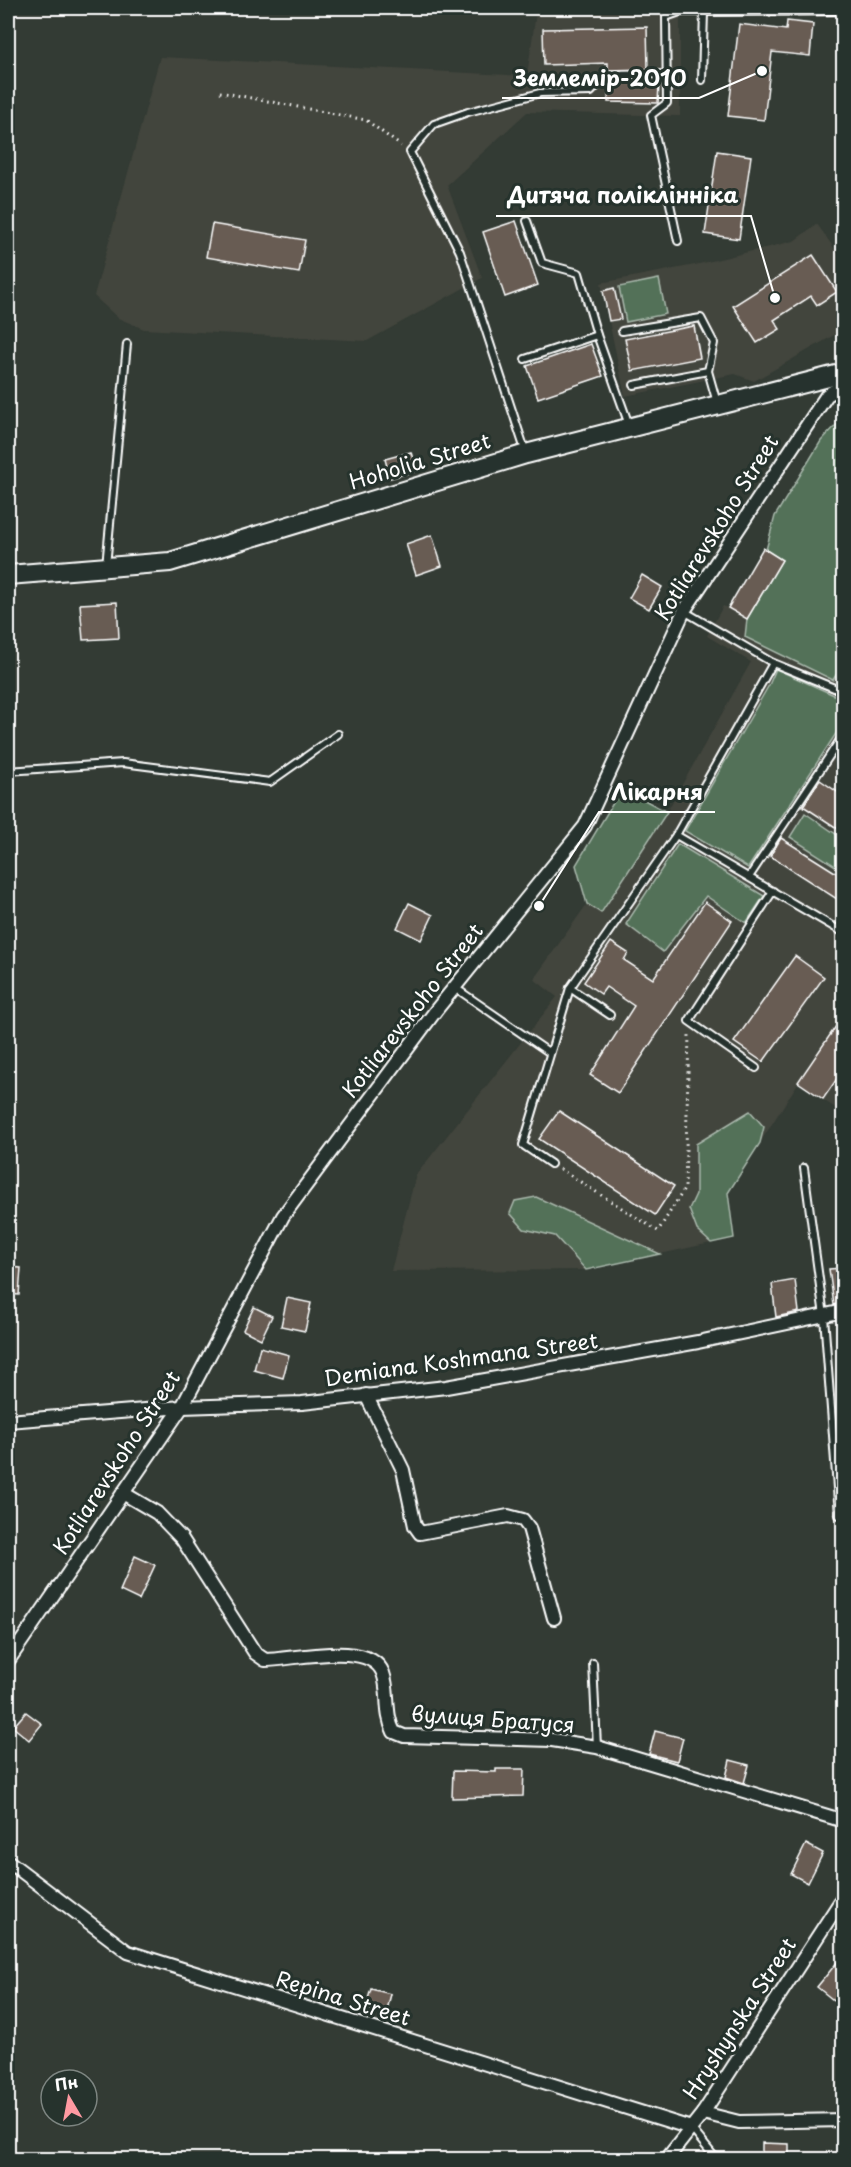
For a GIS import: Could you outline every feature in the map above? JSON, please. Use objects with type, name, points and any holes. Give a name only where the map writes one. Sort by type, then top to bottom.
[{"type":"street","name":"Hoholia Street","points":[[8,575],[170,561],[526,454],[843,374]]},
{"type":"street","name":"Kotliarevskoho Street","points":[[8,1661],[182,1407],[283,1216],[454,987],[585,826],[684,611],[827,395],[843,386]]},
{"type":"street","name":"Demiana Koshmana Street","points":[[8,1421],[182,1407],[302,1402],[446,1387],[698,1342],[843,1311]]},
{"type":"street","points":[[366,1395],[403,1470],[415,1526],[420,1533],[508,1516],[523,1520],[529,1528],[554,1618]]},
{"type":"street","name":"вулиця Братуся","points":[[123,1493],[157,1513],[182,1539],[255,1653],[265,1660],[347,1653],[374,1660],[383,1672],[389,1723],[394,1732],[404,1736],[552,1740],[597,1748],[843,1821]]},
{"type":"street","name":"Repina Street","points":[[8,1861],[128,1952],[691,2128]]},
{"type":"street","name":"Hryshynska Street","points":[[666,2160],[703,2113],[843,1896]]},
{"type":"street","points":[[703,2113],[740,2122],[843,2120]]},
{"type":"lane","points":[[678,241],[651,115],[667,103],[666,16],[680,12],[843,11]]},
{"type":"lane","points":[[702,80],[704,12]]},
{"type":"lane","points":[[526,454],[460,252],[410,152],[434,124],[468,112],[540,93],[591,92],[607,75],[667,74]]},
{"type":"lane","points":[[527,221],[542,263],[579,273],[597,335],[630,427]]},
{"type":"lane","points":[[622,331],[701,318],[714,343],[708,371],[718,405]]},
{"type":"lane","points":[[525,360],[597,335]]},
{"type":"lane","points":[[105,567],[127,344]]},
{"type":"lane","points":[[634,385],[708,371]]},
{"type":"lane","points":[[684,611],[773,663],[843,692]]},
{"type":"lane","points":[[551,1164],[523,1145],[570,988],[676,835],[773,663]]},
{"type":"lane","points":[[8,771],[123,763],[270,782],[338,734]]},
{"type":"lane","points":[[749,877],[843,734]]},
{"type":"lane","points":[[676,835],[843,933]]},
{"type":"lane","points":[[756,1068],[689,1021],[773,891]]},
{"type":"lane","points":[[454,987],[550,1053]]},
{"type":"lane","points":[[570,988],[610,1015]]},
{"type":"lane","points":[[804,1168],[824,1316],[839,1515]]},
{"type":"lane","points":[[593,1663],[597,1748]]},
{"type":"lane","points":[[691,2128],[717,2160]]},
{"type":"path","points":[[220,92],[366,120],[410,152]]},
{"type":"path","points":[[551,1164],[658,1231],[685,1188],[689,1021]]},
{"type":"shaded area","points":[[622,8],[680,8],[680,116],[527,112],[447,185],[482,278],[367,341],[144,329],[118,318],[94,296],[160,57],[527,76],[536,13]]},
{"type":"shaded area","points":[[817,224],[843,261],[843,330],[754,381],[735,374],[625,396],[601,283],[695,265],[794,241]]},
{"type":"shaded area","points":[[843,463],[843,1113],[798,1083],[728,1193],[734,1238],[586,1270],[391,1271],[416,1175],[557,997],[534,979],[587,904],[599,912],[660,824],[751,662],[707,636],[723,606],[728,608],[763,548],[782,559]]},
{"type":"green space","points":[[659,279],[666,314],[626,322],[619,287]]},
{"type":"green space","points":[[843,418],[844,662],[833,680],[745,637],[747,619],[782,560],[766,550],[775,516],[821,441]]},
{"type":"green space","points":[[776,669],[843,699],[843,723],[748,868],[685,831]]},
{"type":"green space","points":[[622,788],[667,812],[601,913],[587,904],[576,865]]},
{"type":"green space","points":[[805,813],[843,839],[843,871],[790,837]]},
{"type":"green space","points":[[678,844],[764,896],[746,923],[706,896],[663,952],[626,924]]},
{"type":"green space","points":[[750,1111],[764,1127],[760,1143],[728,1193],[734,1238],[711,1243],[697,1230],[689,1209],[696,1194],[696,1144]]},
{"type":"green space","points":[[536,1197],[660,1254],[586,1270],[555,1236],[524,1229],[510,1213],[515,1201]]},
{"type":"building","points":[[787,21],[813,24],[810,56],[772,52],[764,120],[728,116],[739,24],[786,30]]},
{"type":"building","points":[[647,27],[648,69],[608,70],[608,63],[544,65],[543,29]]},
{"type":"building","points":[[609,80],[648,80],[648,85],[659,85],[658,103],[608,102]]},
{"type":"building","points":[[717,151],[751,156],[739,239],[705,234]]},
{"type":"building","points":[[516,221],[538,285],[505,297],[483,232]]},
{"type":"building","points":[[212,224],[305,240],[299,273],[206,257]]},
{"type":"building","points":[[813,255],[837,292],[817,305],[811,296],[774,320],[780,329],[757,343],[733,306]]},
{"type":"building","points":[[614,288],[621,319],[609,321],[603,291]]},
{"type":"building","points":[[694,326],[700,358],[632,371],[625,339]]},
{"type":"building","points":[[591,344],[603,376],[538,398],[527,366]]},
{"type":"building","points":[[411,452],[416,471],[390,478],[385,459]]},
{"type":"building","points":[[432,535],[442,566],[416,575],[406,544]]},
{"type":"building","points":[[763,548],[782,560],[747,619],[728,608]]},
{"type":"building","points":[[642,575],[662,587],[649,609],[629,598]]},
{"type":"building","points":[[117,602],[119,638],[83,640],[80,604]]},
{"type":"building","points":[[820,780],[843,796],[843,832],[803,806]]},
{"type":"building","points":[[781,838],[843,877],[843,903],[770,856]]},
{"type":"building","points":[[705,902],[732,921],[618,1093],[590,1075],[634,1006],[606,987],[601,994],[584,982],[611,942],[628,953],[624,960],[653,979]]},
{"type":"building","points":[[409,903],[433,915],[421,940],[397,928]]},
{"type":"building","points":[[795,956],[824,977],[763,1062],[734,1042]]},
{"type":"building","points":[[843,1016],[843,1070],[823,1099],[798,1082]]},
{"type":"building","points":[[559,1111],[674,1186],[655,1215],[539,1139]]},
{"type":"building","points":[[8,1267],[21,1268],[19,1295],[8,1294]]},
{"type":"building","points":[[843,1268],[843,1303],[834,1305],[829,1269]]},
{"type":"building","points":[[795,1280],[799,1312],[776,1317],[772,1284]]},
{"type":"building","points":[[287,1298],[311,1303],[305,1331],[281,1326]]},
{"type":"building","points":[[254,1307],[272,1316],[261,1339],[243,1330]]},
{"type":"building","points":[[260,1347],[289,1355],[283,1378],[254,1370]]},
{"type":"building","points":[[135,1556],[155,1565],[139,1600],[120,1591]]},
{"type":"building","points":[[26,1712],[42,1724],[29,1740],[13,1727]]},
{"type":"building","points":[[655,1731],[683,1738],[677,1761],[649,1754]]},
{"type":"building","points":[[730,1760],[749,1765],[744,1783],[726,1777]]},
{"type":"building","points":[[496,1769],[524,1769],[523,1796],[452,1798],[453,1771],[496,1772]]},
{"type":"building","points":[[806,1844],[823,1853],[808,1883],[791,1874]]},
{"type":"building","points":[[843,1955],[843,2008],[817,1987]]},
{"type":"building","points":[[371,1989],[391,1994],[386,2014],[365,2009]]},
{"type":"building","points":[[762,2143],[789,2144],[789,2160],[762,2160]]},
{"type":"place","name":"Землемір-2010","points":[[762,71]]},
{"type":"place","name":"Дитяча поліклінніка","points":[[775,298]]},
{"type":"place","name":"Лікарня","points":[[539,906]]}]
